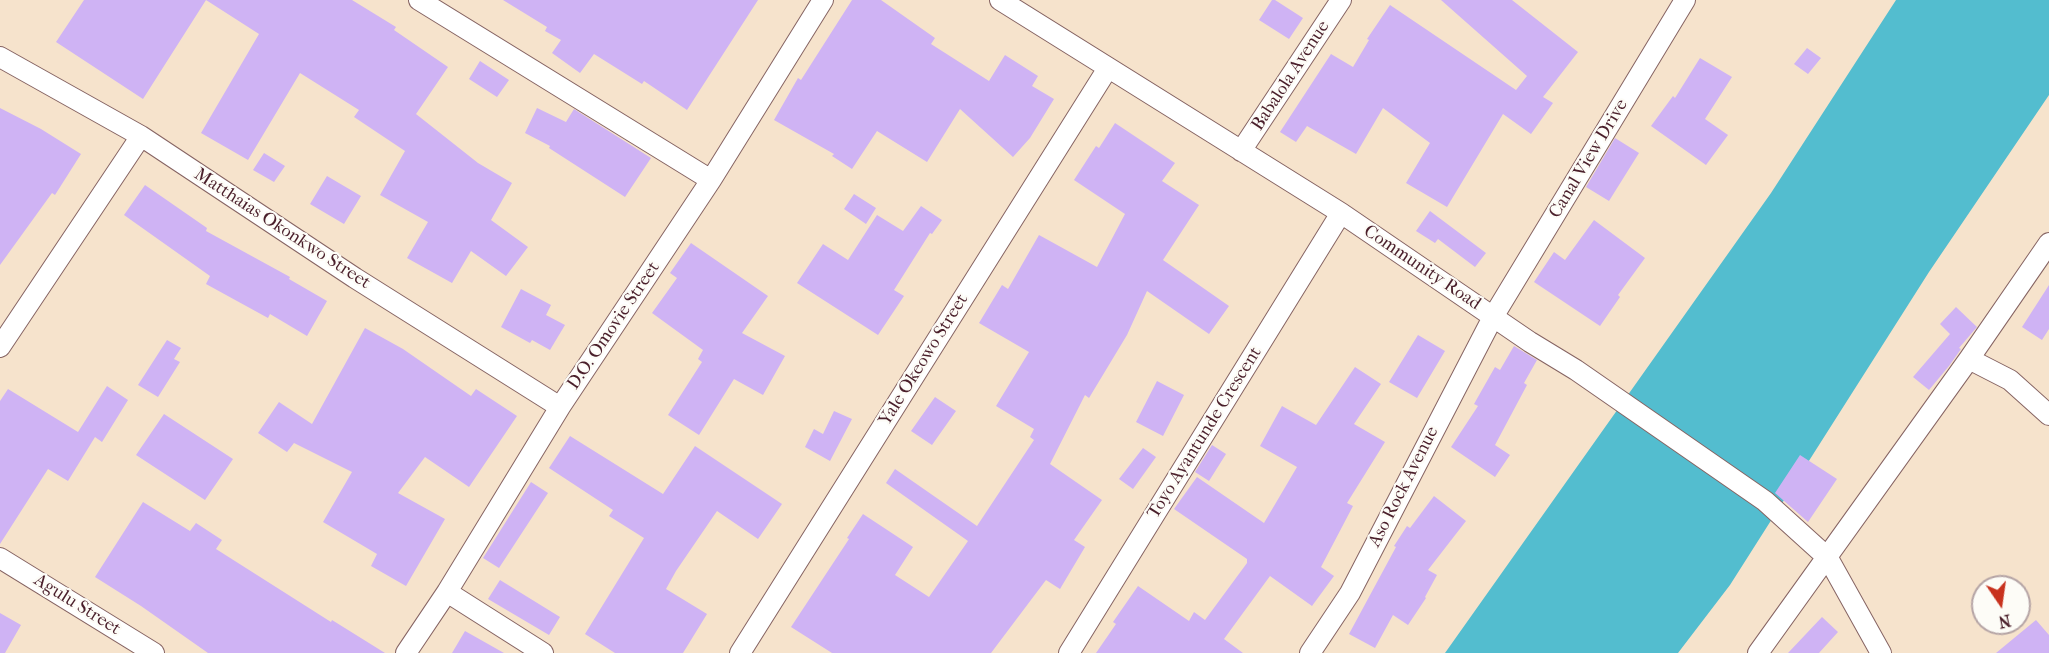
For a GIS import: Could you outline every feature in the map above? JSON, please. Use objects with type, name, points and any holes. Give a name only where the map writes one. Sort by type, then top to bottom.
[{"type":"street","points":[[419,0],[711,180]]},
{"type":"street","name":"D.O. Omovie Street","points":[[406,653],[447,592],[560,407],[711,180],[823,0]]},
{"type":"street","name":"Community Road","points":[[1000,0],[1341,213],[1493,317],[1576,370],[1765,501],[1828,558],[1881,653]]},
{"type":"street","name":"Babalola Avenue","points":[[1241,151],[1341,0]]},
{"type":"street","name":"Canal View Drive","points":[[1493,317],[1685,0]]},
{"type":"street","name":"Matthaias Okonkwo Street","points":[[0,57],[141,136],[356,278],[560,407]]},
{"type":"street","name":"Yale Okeowo Street","points":[[740,653],[1108,68]]},
{"type":"street","points":[[0,347],[141,136]]},
{"type":"street","name":"Toyo Ayantunde Crescent","points":[[1069,653],[1341,213]]},
{"type":"street","points":[[1758,653],[1828,558],[2049,243]]},
{"type":"street","name":"Aso Rock Avenue","points":[[1310,653],[1350,592],[1493,317]]},
{"type":"street","points":[[1969,359],[2010,380],[2049,415]]},
{"type":"street","name":"Agulu Street","points":[[0,558],[154,653]]},
{"type":"street","points":[[447,592],[543,653]]},
{"type":"water","points":[[1896,0],[2049,0],[2049,95],[1929,272],[1730,585],[1678,653],[1445,653],[1771,193]]},
{"type":"building","points":[[84,0],[206,0],[143,99],[56,42]]},
{"type":"building","points":[[206,0],[352,0],[396,27],[394,30],[448,67],[416,114],[478,163],[512,183],[491,220],[528,247],[506,276],[471,251],[452,283],[407,258],[428,222],[380,195],[405,151],[354,117],[359,110],[300,73],[248,160],[201,133],[259,34]]},
{"type":"building","points":[[503,0],[758,0],[687,110],[644,81],[642,84],[594,54],[580,73],[552,53],[561,40],[545,31],[547,27]]},
{"type":"building","points":[[852,0],[881,0],[935,38],[931,44],[989,81],[1005,55],[1038,76],[1032,86],[1054,99],[1030,138],[1013,157],[960,109],[927,162],[877,131],[852,169],[832,156],[834,154],[774,120],[798,78],[801,80]]},
{"type":"building","points":[[1272,0],[1303,18],[1289,39],[1259,20]]},
{"type":"building","points":[[1441,0],[1512,0],[1578,52],[1543,97],[1553,103],[1531,134],[1503,114],[1447,207],[1406,183],[1430,143],[1383,108],[1356,154],[1307,126],[1296,142],[1280,132],[1331,54],[1353,67],[1369,40],[1367,39],[1390,5],[1516,90],[1527,76]]},
{"type":"building","points":[[1807,48],[1821,58],[1808,74],[1794,64]]},
{"type":"building","points":[[1700,58],[1732,77],[1705,119],[1728,135],[1706,165],[1651,126],[1673,96],[1675,98]]},
{"type":"building","points":[[480,61],[509,80],[497,97],[469,79]]},
{"type":"building","points":[[0,108],[41,129],[81,154],[55,195],[52,193],[0,265]]},
{"type":"building","points":[[537,108],[566,122],[574,109],[651,158],[625,197],[549,148],[550,146],[525,133]]},
{"type":"building","points":[[1115,123],[1175,163],[1162,181],[1199,205],[1163,260],[1229,306],[1209,334],[1147,291],[1127,335],[1089,398],[1085,395],[1050,464],[1102,500],[1074,540],[1085,547],[1060,589],[1046,580],[991,653],[832,653],[791,627],[863,514],[913,547],[895,575],[929,597],[968,541],[886,483],[895,469],[977,526],[1034,440],[1030,437],[1034,429],[996,406],[1029,352],[979,323],[1002,285],[1008,289],[1039,235],[1097,267],[1125,214],[1074,180],[1096,146],[1099,148]]},
{"type":"building","points":[[1615,138],[1639,153],[1609,201],[1586,187]]},
{"type":"building","points":[[264,153],[285,166],[274,182],[253,170]]},
{"type":"building","points":[[327,176],[361,196],[344,224],[310,204]]},
{"type":"building","points":[[145,185],[207,228],[206,231],[290,277],[289,279],[327,301],[307,336],[270,314],[268,318],[206,284],[210,276],[124,215]]},
{"type":"building","points":[[854,194],[876,208],[866,224],[844,209]]},
{"type":"building","points":[[921,206],[942,220],[932,234],[930,233],[894,290],[904,296],[878,335],[797,283],[823,244],[848,260],[877,215],[903,231]]},
{"type":"building","points":[[1430,211],[1486,253],[1475,267],[1438,239],[1435,243],[1416,231]]},
{"type":"building","points":[[1594,220],[1645,258],[1618,295],[1620,297],[1600,326],[1534,282],[1554,252],[1565,260]]},
{"type":"building","points":[[691,243],[768,296],[742,333],[785,356],[763,395],[734,379],[699,435],[668,415],[702,362],[698,359],[703,350],[652,313],[677,278],[670,273]]},
{"type":"building","points":[[2049,285],[2049,329],[2042,340],[2022,327]]},
{"type":"building","points":[[521,289],[551,305],[546,315],[565,325],[550,350],[532,340],[530,343],[501,327]]},
{"type":"building","points":[[1956,307],[1977,327],[1929,390],[1913,377],[1950,334],[1940,324]]},
{"type":"building","points":[[365,328],[403,349],[471,396],[476,389],[517,416],[469,487],[425,457],[398,493],[445,519],[406,586],[371,566],[377,554],[323,522],[352,472],[294,443],[287,452],[258,433],[279,402],[312,424]]},
{"type":"building","points":[[1418,335],[1445,351],[1417,398],[1389,382]]},
{"type":"building","points":[[167,340],[181,348],[174,359],[180,362],[158,397],[138,385]]},
{"type":"building","points":[[1514,346],[1537,360],[1524,383],[1527,385],[1495,445],[1510,455],[1495,477],[1451,447],[1478,406],[1474,404],[1495,367],[1500,370]]},
{"type":"building","points":[[1355,367],[1381,384],[1354,424],[1385,442],[1347,503],[1353,506],[1321,567],[1334,576],[1312,606],[1270,576],[1224,639],[1243,653],[1096,653],[1116,624],[1113,622],[1138,586],[1189,621],[1194,612],[1205,620],[1247,563],[1247,559],[1174,509],[1197,477],[1264,523],[1297,467],[1260,446],[1282,406],[1316,425]]},
{"type":"building","points":[[1157,381],[1184,395],[1163,436],[1136,422]]},
{"type":"building","points":[[107,386],[128,400],[102,442],[95,437],[68,481],[48,469],[0,544],[0,401],[8,389],[78,432]]},
{"type":"building","points":[[935,397],[956,411],[932,445],[911,431]]},
{"type":"building","points":[[834,411],[852,419],[830,461],[805,447],[814,429],[823,434]]},
{"type":"building","points":[[164,414],[233,459],[205,500],[136,455]]},
{"type":"building","points":[[570,436],[663,494],[695,446],[782,504],[758,539],[717,511],[676,571],[666,589],[707,614],[683,653],[615,653],[585,634],[644,538],[609,516],[613,510],[549,468]]},
{"type":"building","points":[[1212,445],[1226,454],[1209,481],[1195,472]]},
{"type":"building","points":[[1143,448],[1156,457],[1133,489],[1119,479]]},
{"type":"building","points":[[1800,455],[1837,479],[1808,522],[1775,493]]},
{"type":"building","points":[[531,482],[548,493],[499,568],[483,558]]},
{"type":"building","points":[[1434,496],[1466,521],[1428,570],[1437,575],[1426,598],[1408,625],[1393,615],[1375,648],[1349,634],[1396,547],[1394,546],[1407,526],[1410,528]]},
{"type":"building","points":[[143,502],[190,531],[196,523],[222,540],[216,549],[331,622],[332,620],[385,653],[208,653],[95,577]]},
{"type":"building","points":[[500,580],[560,617],[549,635],[488,599]]},
{"type":"building","points":[[0,613],[21,625],[5,653],[0,653]]},
{"type":"building","points":[[1822,617],[1838,632],[1819,653],[1788,653]]},
{"type":"building","points":[[2036,620],[2049,635],[2049,653],[1996,653],[2018,635],[2031,635],[2031,624]]},
{"type":"building","points":[[465,631],[504,653],[452,653]]}]
